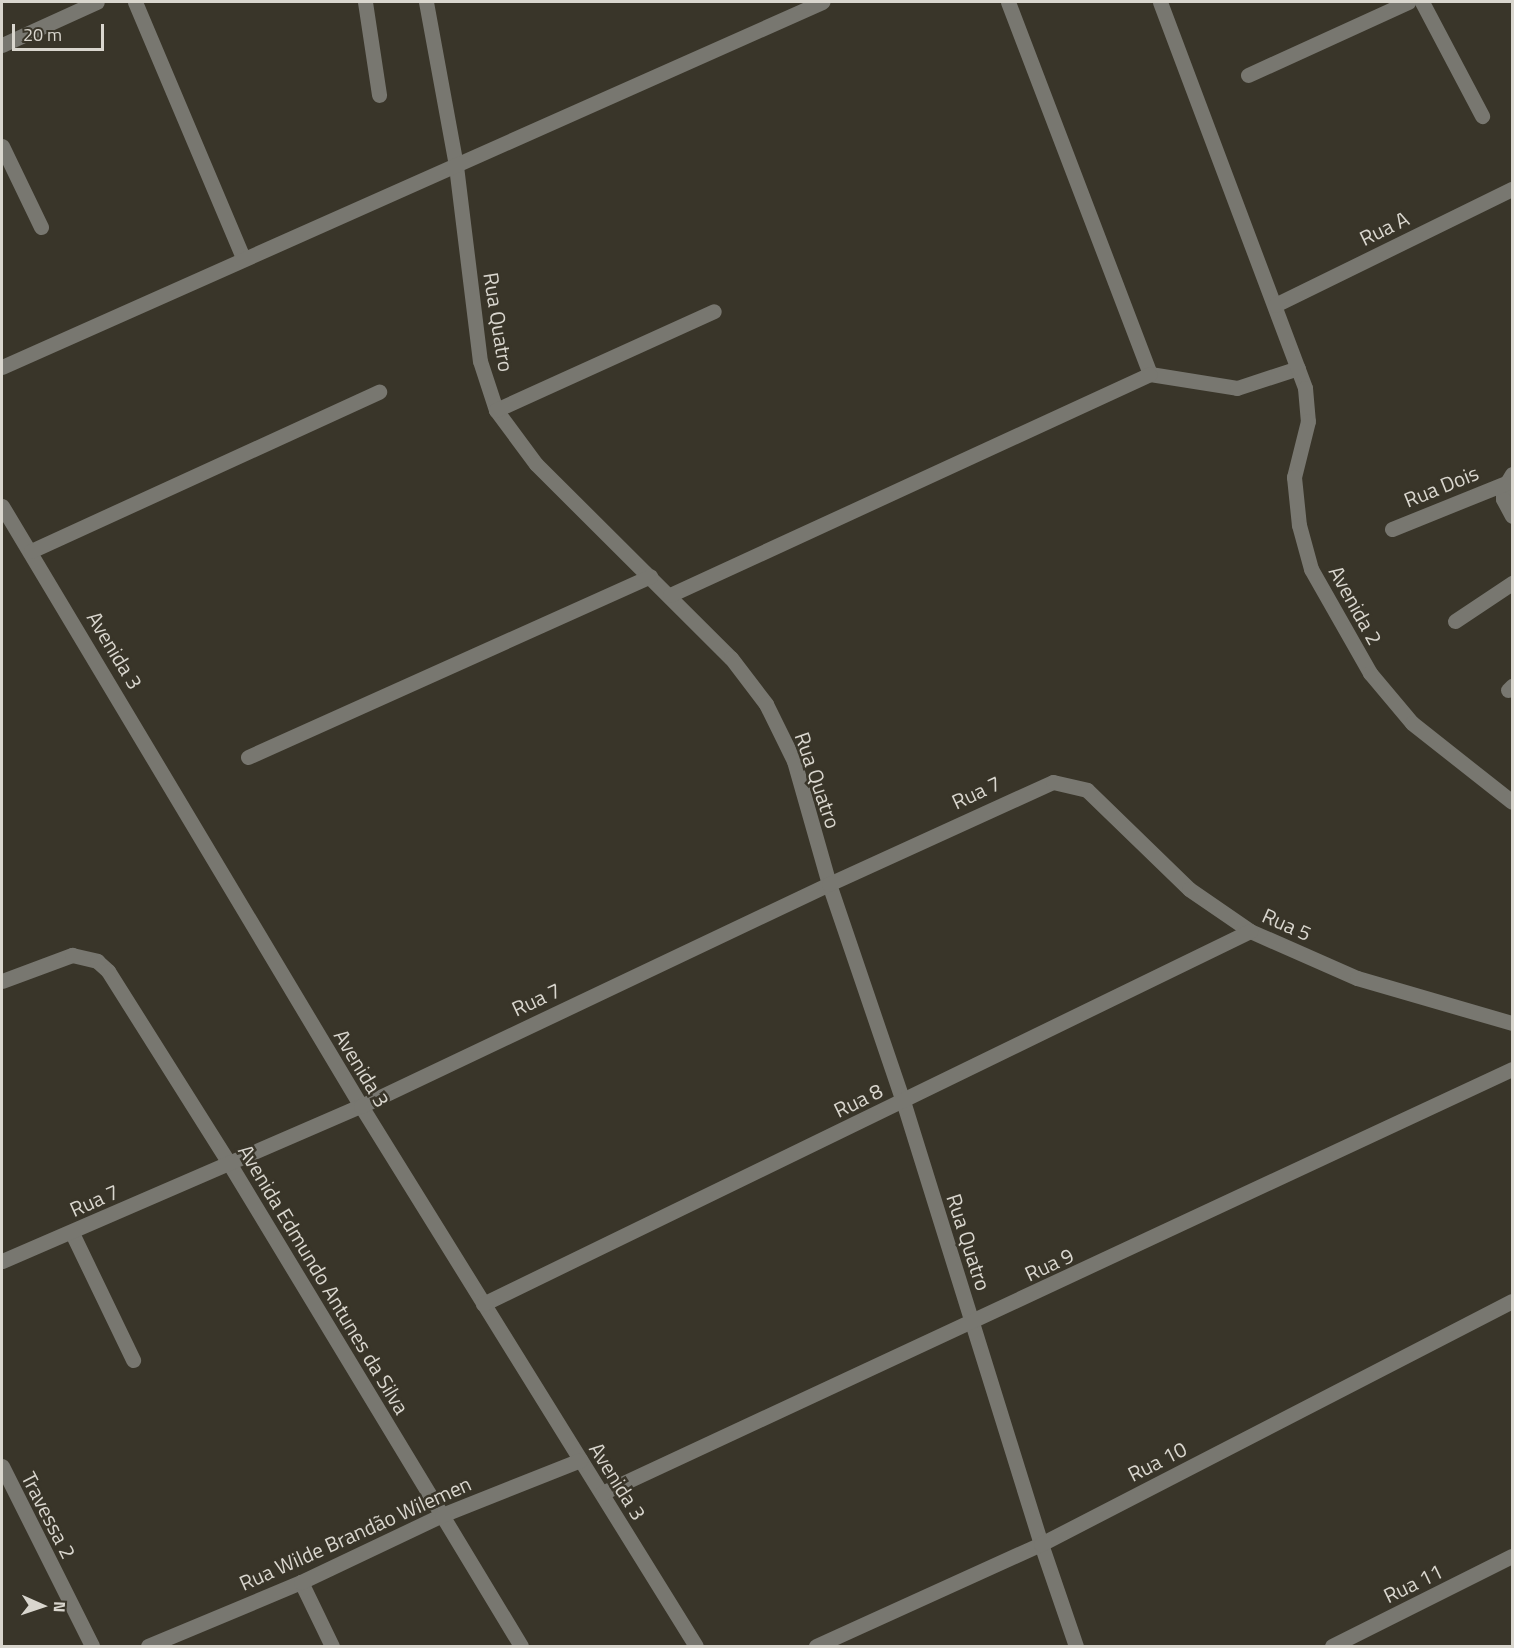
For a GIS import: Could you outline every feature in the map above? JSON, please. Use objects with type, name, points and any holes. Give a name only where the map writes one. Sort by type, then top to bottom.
[{"type":"street","points":[[2,45],[97,2]]},
{"type":"street","points":[[135,2],[243,258]]},
{"type":"street","points":[[365,2],[379,95]]},
{"type":"street","name":"Rua Quatro","points":[[426,2],[456,166],[480,361],[496,410],[536,464],[670,594],[731,658],[766,704],[794,761],[829,884],[903,1101],[1041,1545],[1077,1647]]},
{"type":"street","points":[[2,367],[822,2]]},
{"type":"street","points":[[1008,2],[1150,374]]},
{"type":"street","name":"Avenida 2","points":[[1160,2],[1298,368],[1308,421],[1294,477],[1299,525],[1311,569],[1370,673],[1412,723],[1512,802]]},
{"type":"street","points":[[1248,75],[1408,2]]},
{"type":"street","points":[[1422,2],[1482,116]]},
{"type":"street","points":[[2,146],[41,226]]},
{"type":"street","name":"Rua A","points":[[1275,305],[1512,189]]},
{"type":"street","points":[[496,410],[714,311]]},
{"type":"street","points":[[670,594],[1150,374],[1237,388],[1298,368]]},
{"type":"street","points":[[31,551],[379,392]]},
{"type":"street","points":[[1509,479],[1503,499],[1510,514]]},
{"type":"street","name":"Rua Dois","points":[[1392,529],[1509,479]]},
{"type":"street","name":"Avenida 3","points":[[2,506],[361,1106],[696,1647]]},
{"type":"street","points":[[248,757],[650,576]]},
{"type":"street","points":[[1455,621],[1512,583]]},
{"type":"street","name":"Rua 7","points":[[2,1261],[72,1233],[361,1106],[1037,787],[1066,783],[1087,790]]},
{"type":"street","name":"Rua 5","points":[[1087,790],[1189,889],[1250,931],[1357,978],[1512,1023]]},
{"type":"street","name":"Rua 8","points":[[483,1304],[1250,931]]},
{"type":"street","name":"Avenida Edmundo Antunes da Silva","points":[[2,981],[72,955],[97,961],[108,971],[230,1163],[521,1647]]},
{"type":"street","name":"Rua 9","points":[[602,1493],[973,1323],[1512,1069]]},
{"type":"street","points":[[72,1233],[133,1360]]},
{"type":"street","name":"Rua 10","points":[[816,1647],[1041,1545],[1512,1301]]},
{"type":"street","name":"Rua Wilde Brandão Wilemen","points":[[148,1647],[301,1582],[442,1515],[580,1460]]},
{"type":"street","name":"Travessa 2","points":[[2,1466],[92,1647]]},
{"type":"street","name":"Rua 11","points":[[1332,1647],[1512,1556]]},
{"type":"street","points":[[301,1582],[332,1647]]}]
